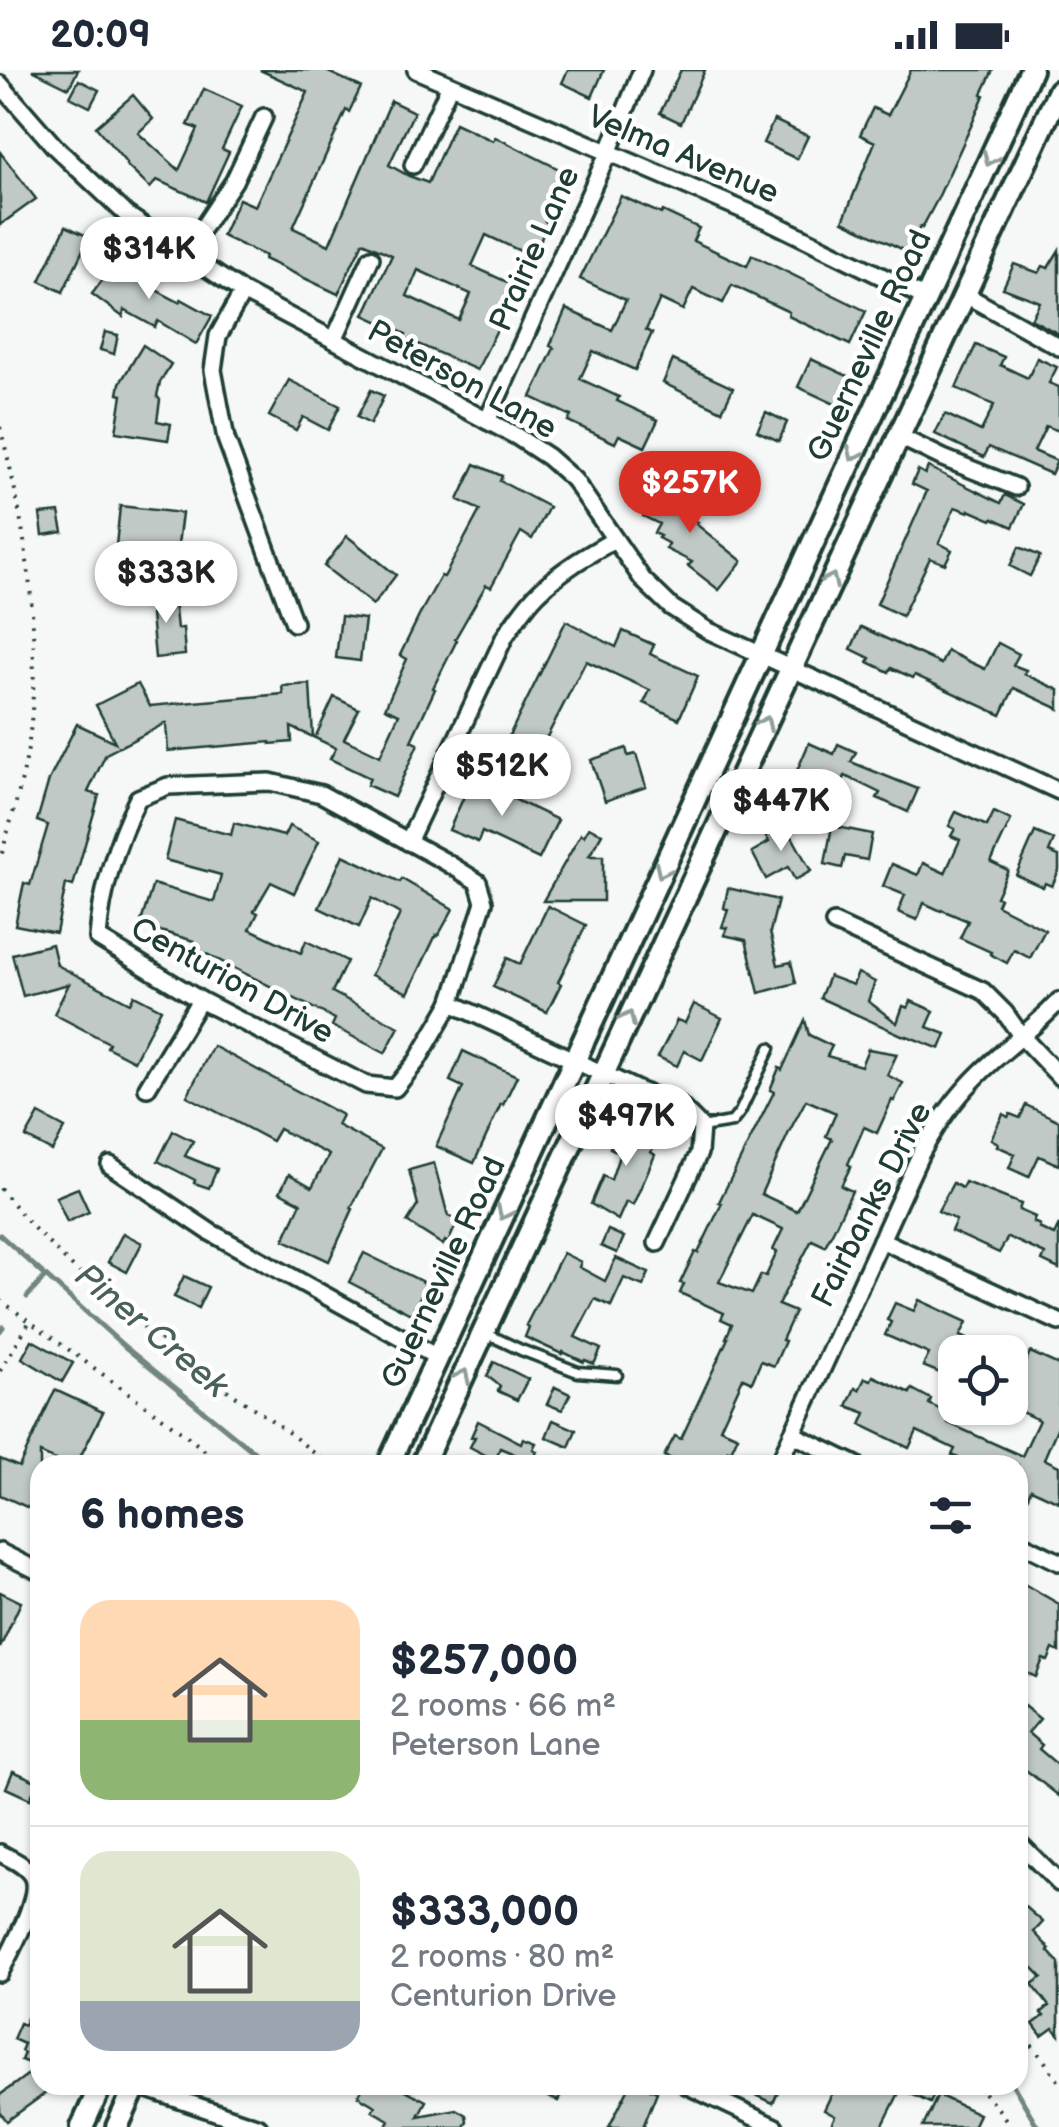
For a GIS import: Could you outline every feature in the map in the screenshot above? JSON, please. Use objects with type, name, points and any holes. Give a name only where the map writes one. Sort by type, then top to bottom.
[{"type":"main road","name":"Guerneville Road","points":[[393,1455],[1031,70]]},
{"type":"main road","name":"Guerneville Road","points":[[427,1455],[964,294],[1054,114],[1059,91]]},
{"type":"main road","points":[[82,2127],[96,2095]]},
{"type":"main road","points":[[117,2127],[131,2095]]},
{"type":"street","name":"Velma Avenue","points":[[416,70],[769,221],[926,298]]},
{"type":"street","name":"Prairie Lane","points":[[487,422],[642,70]]},
{"type":"street","name":"Peterson Lane","points":[[0,84],[55,147],[127,216],[243,292],[516,436],[548,457],[574,480],[643,580],[672,607],[706,630],[1059,791]]},
{"type":"street","points":[[413,165],[450,85]]},
{"type":"street","points":[[184,254],[234,181],[264,116]]},
{"type":"street","points":[[334,340],[371,258]]},
{"type":"street","points":[[243,292],[218,336],[213,370],[226,439],[294,624]]},
{"type":"street","points":[[964,294],[1059,347]]},
{"type":"street","points":[[898,436],[1016,487]]},
{"type":"street","points":[[408,842],[505,636],[538,592],[560,573],[614,540]]},
{"type":"street","name":"Centurion Drive","points":[[270,782],[321,794],[408,842],[478,882],[484,902],[451,1003],[395,1088],[366,1085],[200,1000],[98,938],[100,910],[127,820],[138,798],[168,786],[270,782]]},
{"type":"street","points":[[834,923],[982,992],[1006,1013],[1022,1037],[1059,1076]]},
{"type":"street","points":[[147,1088],[200,1000]]},
{"type":"street","name":"Fairbanks Drive","points":[[783,1455],[939,1121],[967,1086],[1059,1002]]},
{"type":"street","points":[[451,1003],[640,1091],[680,1105],[702,1126],[700,1153],[657,1243]]},
{"type":"street","points":[[110,1165],[210,1232],[438,1357]]},
{"type":"street","points":[[882,1240],[1059,1322]]},
{"type":"street","points":[[792,1434],[835,1455]]},
{"type":"street","points":[[1028,1547],[1059,1562]]},
{"type":"street","points":[[0,1552],[30,1567]]},
{"type":"street","points":[[1028,1852],[1059,1882]]},
{"type":"street","points":[[0,1853],[30,1872]]},
{"type":"street","points":[[0,1973],[30,1908]]},
{"type":"street","points":[[165,2095],[259,2127]]},
{"type":"street","points":[[712,2095],[775,2127]]},
{"type":"lane","points":[[702,1126],[732,1122],[770,1048]]},
{"type":"lane","points":[[483,1332],[578,1372],[617,1375]]},
{"type":"path","points":[[0,428],[27,555],[34,649],[29,742],[0,861]]},
{"type":"path","points":[[0,1188],[37,1233],[98,1288],[220,1386],[317,1455]]},
{"type":"path","points":[[0,1300],[209,1455]]},
{"type":"path","points":[[0,1370],[30,1321]]},
{"type":"path","points":[[1028,2041],[1059,2082]]},
{"type":"path","points":[[986,2095],[1011,2127]]},
{"type":"building","points":[[32,70],[78,70],[69,88]]},
{"type":"building","points":[[260,70],[324,70],[361,87],[349,112],[346,110],[293,228],[329,245],[391,101],[414,112],[389,165],[409,176],[428,183],[455,123],[493,141],[495,137],[567,173],[533,257],[486,235],[472,266],[518,287],[477,370],[404,338],[406,334],[364,315],[392,255],[363,242],[338,294],[222,236],[239,199],[255,206],[308,92]],"holes":[[[418,270],[471,294],[459,320],[407,296]]]},
{"type":"building","points":[[568,70],[604,70],[592,97],[562,83]]},
{"type":"building","points":[[681,70],[705,70],[681,123],[660,113]]},
{"type":"building","points":[[911,70],[993,70],[937,200],[908,252],[843,221],[875,142],[860,135],[873,108],[888,115]]},
{"type":"building","points":[[79,80],[99,90],[90,107],[70,97]]},
{"type":"building","points":[[204,89],[242,106],[222,149],[229,152],[206,202],[157,180],[150,188],[96,127],[133,95],[153,119],[138,133],[179,170],[198,129],[188,125]]},
{"type":"building","points":[[774,120],[808,136],[797,159],[763,143]]},
{"type":"building","points":[[0,152],[36,199],[0,225]]},
{"type":"building","points":[[621,196],[699,228],[693,241],[747,266],[752,255],[866,311],[850,345],[732,285],[723,303],[693,289],[683,310],[660,299],[646,330],[652,333],[635,370],[593,351],[580,379],[658,420],[645,447],[619,435],[615,443],[568,421],[571,416],[531,397],[554,348],[550,346],[566,309],[612,330],[626,300],[580,279]]},
{"type":"building","points":[[66,226],[89,237],[63,292],[40,281]]},
{"type":"building","points":[[1059,250],[1059,334],[1031,319],[1040,302],[1003,288],[1014,264],[1039,273],[1043,266],[1048,268]]},
{"type":"building","points":[[121,255],[145,273],[139,281],[212,316],[196,344],[158,321],[155,327],[124,310],[123,317],[92,294]]},
{"type":"building","points":[[105,332],[118,335],[114,354],[100,350]]},
{"type":"building","points":[[143,345],[171,364],[157,396],[157,421],[171,424],[168,440],[116,432],[120,383]]},
{"type":"building","points":[[976,345],[1004,357],[1000,365],[1028,378],[1037,358],[1057,367],[1049,383],[1059,387],[1059,431],[1046,426],[1034,451],[1057,461],[1051,474],[989,447],[984,457],[935,434],[945,414],[981,431],[994,405],[956,388]]},
{"type":"building","points":[[811,359],[852,378],[839,406],[798,387]]},
{"type":"building","points":[[673,360],[733,388],[722,411],[663,383]]},
{"type":"building","points":[[289,380],[340,406],[328,430],[303,417],[296,430],[269,416]]},
{"type":"building","points":[[371,390],[384,396],[370,424],[357,417]]},
{"type":"building","points":[[766,412],[787,422],[779,441],[757,431]]},
{"type":"building","points":[[672,462],[683,468],[665,504],[698,522],[742,561],[719,590],[688,566],[692,562],[666,549],[669,544],[654,533],[659,524],[643,516]]},
{"type":"building","points":[[475,464],[502,476],[500,481],[549,507],[532,539],[521,532],[491,587],[486,585],[455,639],[411,741],[418,744],[394,797],[367,785],[370,778],[330,759],[336,748],[315,738],[334,697],[359,709],[344,739],[380,756],[399,714],[385,708],[407,659],[400,655],[480,510],[458,500]]},
{"type":"building","points":[[928,467],[1001,503],[1005,495],[1024,504],[1013,527],[955,507],[939,543],[952,550],[945,564],[930,558],[902,616],[877,604],[927,491],[912,484],[918,470],[925,474]]},
{"type":"building","points":[[120,506],[182,513],[177,553],[116,546]]},
{"type":"building","points":[[59,512],[63,532],[43,535],[40,514]]},
{"type":"building","points":[[347,536],[396,575],[373,605],[324,566]]},
{"type":"building","points":[[1019,547],[1040,556],[1030,576],[1010,566]]},
{"type":"building","points":[[173,591],[177,629],[183,628],[185,655],[155,658],[149,593]]},
{"type":"building","points":[[341,616],[365,619],[360,661],[336,658]]},
{"type":"building","points":[[566,621],[616,647],[623,631],[654,645],[650,654],[698,676],[679,719],[644,703],[650,690],[586,661],[535,760],[505,744]]},
{"type":"building","points":[[861,627],[941,664],[947,651],[985,669],[998,643],[1019,654],[1013,665],[1026,670],[1024,674],[1059,690],[1059,709],[1014,688],[1001,715],[915,675],[913,678],[891,668],[889,672],[851,649]]},
{"type":"building","points":[[138,684],[150,706],[283,694],[282,686],[310,684],[313,737],[291,727],[292,742],[168,751],[166,723],[106,754],[88,792],[99,795],[73,886],[66,884],[56,933],[15,925],[24,883],[30,885],[48,825],[37,821],[49,780],[77,724],[115,742],[96,705]]},
{"type":"building","points":[[809,743],[834,754],[838,744],[856,752],[851,762],[918,789],[908,812],[877,798],[880,793],[845,776],[835,801],[816,793],[819,783],[796,773]]},
{"type":"building","points":[[626,748],[628,756],[636,754],[646,787],[605,801],[591,760]]},
{"type":"building","points":[[473,776],[558,820],[539,859],[482,832],[478,842],[449,830]]},
{"type":"building","points":[[956,812],[987,826],[994,812],[1011,820],[991,862],[1008,870],[996,897],[1000,898],[997,905],[1045,930],[1030,958],[1014,950],[1007,963],[960,938],[968,921],[924,903],[917,920],[898,912],[905,895],[883,886],[892,864],[918,875],[923,863],[945,873],[960,840],[951,836],[955,829],[949,826]]},
{"type":"building","points":[[175,820],[231,835],[234,823],[284,836],[289,826],[319,841],[294,893],[271,882],[254,911],[258,913],[250,929],[301,953],[306,941],[347,961],[332,992],[399,1027],[385,1053],[332,1026],[335,1019],[191,946],[194,941],[140,925],[153,884],[214,902],[221,875],[165,860]]},
{"type":"building","points":[[784,822],[811,871],[795,880],[788,867],[766,879],[752,852],[769,842],[764,833]]},
{"type":"building","points":[[832,826],[872,834],[867,860],[845,856],[842,868],[825,864]]},
{"type":"building","points":[[589,827],[602,834],[589,856],[603,856],[603,901],[543,901],[581,834],[584,836]]},
{"type":"building","points":[[1035,832],[1054,840],[1049,852],[1059,856],[1059,870],[1052,886],[1045,883],[1043,887],[1016,875]]},
{"type":"building","points":[[343,855],[400,882],[402,879],[453,909],[408,993],[371,975],[400,914],[372,898],[359,927],[319,908]]},
{"type":"building","points":[[728,888],[778,900],[770,932],[778,965],[791,962],[796,983],[759,993],[746,940],[724,935]]},
{"type":"building","points":[[548,906],[586,925],[547,1012],[493,987],[507,958],[520,964]]},
{"type":"building","points":[[52,944],[57,965],[130,1003],[134,995],[161,1009],[134,1061],[54,1014],[69,984],[23,996],[12,954]]},
{"type":"building","points":[[858,973],[875,982],[868,1001],[897,1023],[903,1006],[908,1008],[911,1001],[934,1011],[927,1027],[946,1034],[940,1049],[820,998],[829,976],[853,985]]},
{"type":"building","points":[[694,1004],[722,1018],[702,1060],[684,1051],[677,1066],[658,1057],[677,1020],[685,1023]]},
{"type":"building","points":[[805,1020],[809,1035],[832,1046],[827,1056],[861,1066],[868,1049],[897,1054],[887,1075],[903,1083],[877,1133],[864,1127],[841,1186],[852,1191],[834,1229],[825,1246],[812,1240],[778,1305],[795,1312],[774,1366],[761,1361],[752,1382],[743,1378],[720,1428],[738,1436],[731,1451],[726,1455],[665,1455],[675,1436],[681,1439],[732,1324],[721,1319],[724,1313],[680,1293],[684,1284],[680,1283],[774,1092],[770,1090],[779,1068],[782,1070]],"holes":[[[806,1100],[836,1113],[826,1136],[832,1139],[797,1211],[761,1194]],[[753,1215],[783,1229],[766,1276],[761,1275],[752,1294],[719,1282]]]},
{"type":"building","points":[[213,1046],[342,1115],[337,1125],[382,1149],[329,1261],[284,1240],[301,1203],[280,1192],[289,1174],[312,1187],[329,1155],[279,1129],[272,1141],[187,1096]]},
{"type":"building","points":[[463,1051],[517,1076],[474,1163],[436,1146],[463,1087],[450,1081]]},
{"type":"building","points":[[1026,1105],[1059,1121],[1059,1165],[1039,1156],[1029,1177],[1009,1168],[1015,1154],[991,1139],[1003,1114],[1020,1118]]},
{"type":"building","points":[[39,1114],[65,1128],[52,1151],[26,1137]]},
{"type":"building","points":[[624,1119],[658,1137],[651,1152],[655,1155],[633,1205],[626,1202],[618,1220],[591,1204],[603,1176],[611,1180],[620,1153],[610,1148]]},
{"type":"building","points":[[173,1131],[193,1141],[185,1156],[217,1169],[209,1188],[158,1161]]},
{"type":"building","points":[[434,1163],[448,1216],[458,1220],[448,1243],[443,1245],[407,1222],[418,1205],[409,1170]]},
{"type":"building","points":[[965,1182],[1021,1204],[1019,1210],[1035,1217],[1033,1222],[1039,1228],[1054,1235],[1059,1225],[1059,1269],[1042,1261],[1045,1254],[1008,1237],[999,1253],[951,1231],[956,1220],[938,1211],[953,1183],[962,1188]]},
{"type":"building","points":[[78,1188],[89,1212],[67,1222],[56,1197]]},
{"type":"building","points":[[608,1230],[624,1237],[617,1253],[601,1246]]},
{"type":"building","points":[[123,1233],[142,1243],[127,1272],[108,1262]]},
{"type":"building","points":[[364,1253],[427,1284],[411,1314],[349,1282]]},
{"type":"building","points":[[563,1253],[605,1281],[616,1258],[649,1273],[643,1286],[624,1278],[611,1306],[595,1299],[575,1337],[601,1349],[594,1364],[525,1337],[529,1327],[526,1325]]},
{"type":"building","points":[[184,1276],[208,1287],[198,1308],[174,1297]]},
{"type":"building","points":[[919,1300],[967,1322],[960,1335],[938,1335],[938,1372],[923,1366],[929,1354],[885,1335],[895,1303],[914,1311]]},
{"type":"building","points":[[32,1340],[73,1363],[62,1382],[22,1358]]},
{"type":"building","points":[[1030,1352],[1059,1365],[1059,1424],[1044,1459],[1059,1466],[1059,1502],[1031,1489],[1028,1496],[1028,1455],[1022,1455],[1039,1420],[1028,1415]]},
{"type":"building","points":[[494,1362],[528,1379],[517,1400],[498,1391],[500,1386],[487,1376]]},
{"type":"building","points":[[873,1376],[910,1393],[912,1389],[931,1399],[929,1404],[938,1408],[938,1425],[952,1425],[1020,1455],[952,1455],[955,1449],[917,1431],[909,1448],[861,1425],[866,1413],[847,1406],[855,1388],[859,1390],[865,1378],[871,1380]]},
{"type":"building","points":[[555,1387],[570,1394],[562,1410],[547,1404]]},
{"type":"building","points":[[55,1390],[103,1412],[81,1455],[30,1455],[30,1508],[0,1495],[0,1459],[19,1467]]},
{"type":"building","points":[[553,1420],[576,1430],[569,1447],[546,1437]]},
{"type":"building","points":[[478,1421],[521,1443],[523,1438],[536,1443],[533,1449],[537,1451],[536,1455],[516,1455],[500,1448],[497,1455],[485,1455],[470,1447],[475,1437],[471,1437]]},
{"type":"building","points":[[1028,1586],[1059,1604],[1059,1652],[1053,1649],[1048,1661],[1043,1659],[1036,1677],[1028,1673]]},
{"type":"building","points":[[0,1592],[21,1602],[0,1648]]},
{"type":"building","points":[[1028,1709],[1040,1719],[1028,1733]]},
{"type":"building","points":[[1028,1733],[1059,1766],[1059,1796],[1028,1772]]},
{"type":"building","points":[[13,1771],[30,1778],[30,1799],[6,1788]]},
{"type":"building","points":[[1028,1909],[1043,1922],[1034,1932],[1059,1963],[1059,2035],[1053,2028],[1042,2036],[1033,2024],[1049,2006],[1032,1984],[1042,1977],[1028,1963]]},
{"type":"building","points":[[30,2012],[30,2064],[21,2060],[24,2044],[13,2039],[20,2023],[24,2025]]},
{"type":"building","points":[[30,2073],[30,2095],[43,2095],[7,2121],[0,2112],[0,2095]]},
{"type":"building","points":[[415,2095],[426,2101],[418,2116],[456,2109],[466,2115],[467,2121],[464,2127],[386,2127],[389,2120],[372,2111],[375,2106],[358,2096]]},
{"type":"building","points":[[625,2095],[656,2095],[643,2127],[609,2127]]},
{"type":"building","points":[[756,2095],[777,2095],[773,2103]]},
{"type":"building","points":[[831,2095],[898,2095],[882,2127],[830,2127],[835,2116],[824,2110]]},
{"type":"building","points":[[913,2095],[934,2095],[930,2103]]},
{"type":"building","points":[[938,2095],[979,2114],[973,2127],[923,2127]]},
{"type":"waterway","name":"Piner Creek","points":[[0,1235],[125,1347],[258,1455]]},
{"type":"waterway","points":[[27,1297],[45,1277]]},
{"type":"waterway","points":[[0,1331],[3,1327]]},
{"type":"waterway","name":"Piner Creek","points":[[1019,2095],[1038,2127]]}]
